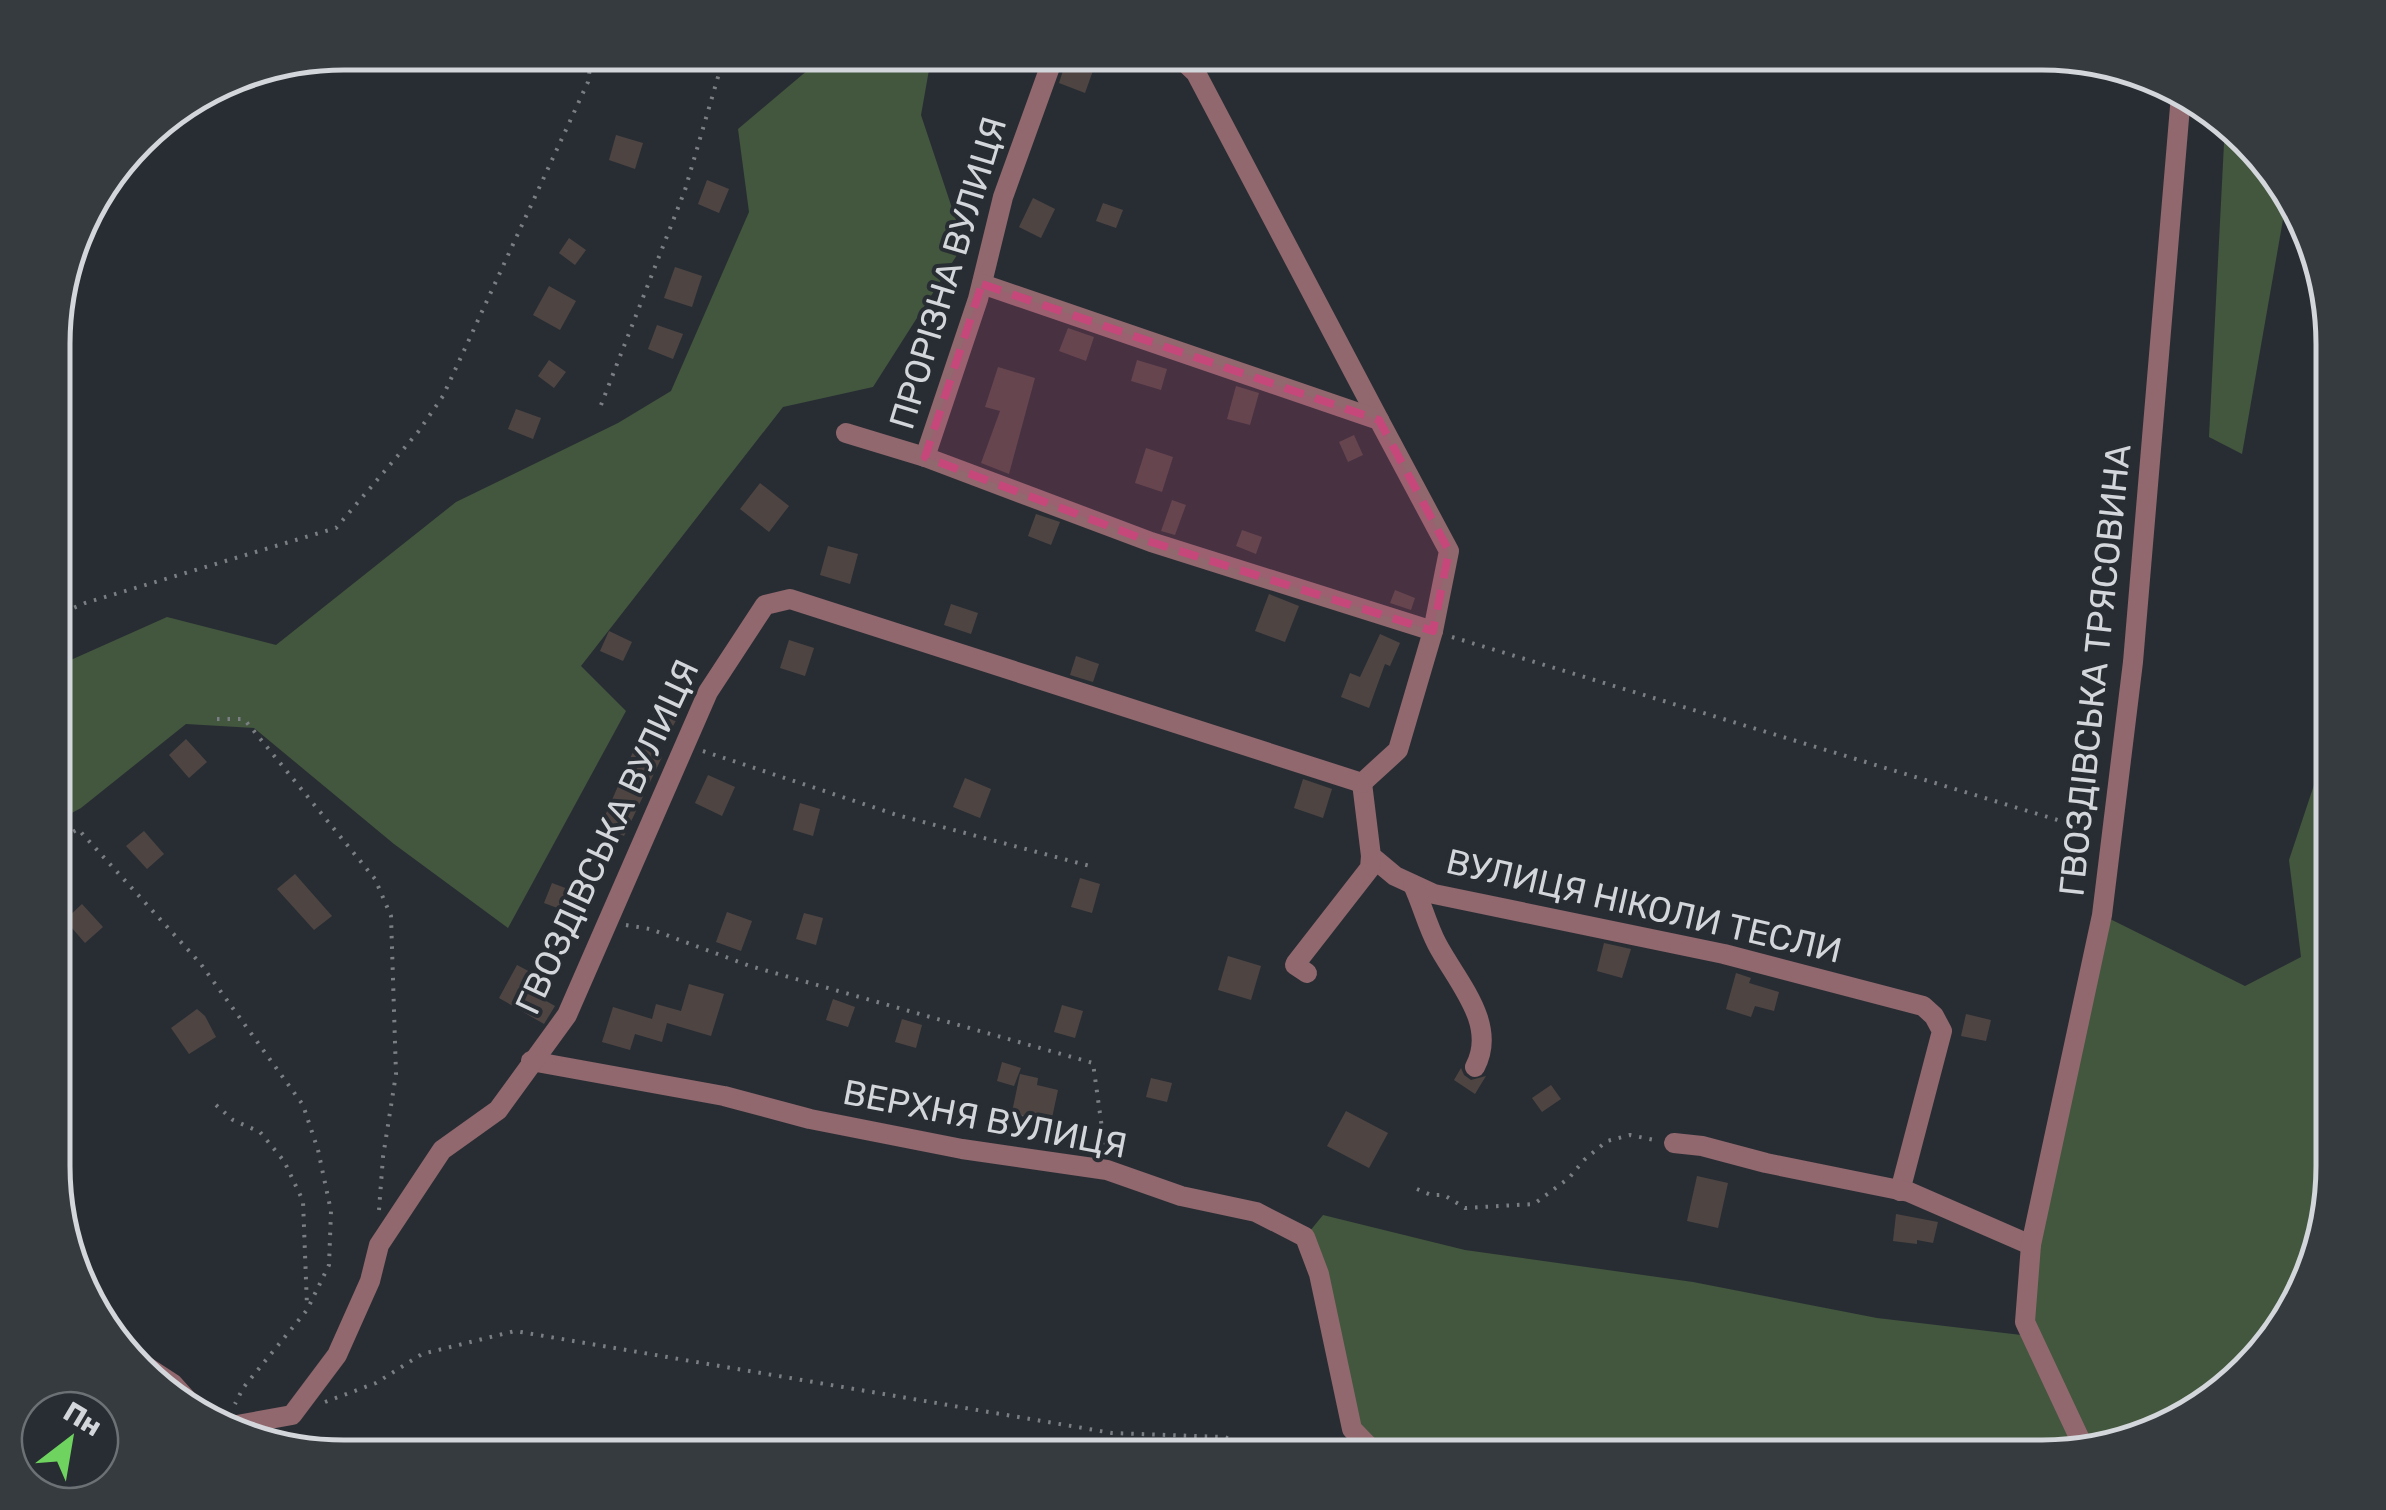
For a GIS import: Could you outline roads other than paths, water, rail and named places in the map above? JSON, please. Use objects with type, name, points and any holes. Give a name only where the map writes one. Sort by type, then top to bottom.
[{"type":"street","name":"ПРОРІЗНА ВУЛИЦЯ","points":[[924,457],[982,284],[1003,196],[1048,70]]},
{"type":"street","points":[[1192,70],[1449,551],[1433,631],[1398,750],[1364,781],[1370,868],[1302,968]]},
{"type":"street","name":"ГВОЗДІВСЬКА ТРЯСОВИНА","points":[[2078,1437],[2025,1322],[2031,1246],[2102,915],[2133,662],[2180,108]]},
{"type":"street","points":[[982,284],[1380,420]]},
{"type":"street","points":[[846,433],[924,457],[1151,542],[1433,631]]},
{"type":"street","name":"ГВОЗДІВСЬКА ВУЛИЦЯ","points":[[236,1415],[292,1415],[337,1355],[370,1281],[378,1245],[442,1150],[498,1110],[567,1015],[708,692],[764,605],[790,599],[1364,781]]},
{"type":"street","name":"ВУЛИЦЯ НІКОЛИ ТЕСЛИ","points":[[1371,856],[1395,876],[1434,894],[1724,954],[1924,1006],[1942,1031],[1900,1191]]},
{"type":"street","points":[[1414,885],[1427,924],[1481,1027],[1484,1050],[1475,1068]]},
{"type":"street","name":"ВЕРХНЯ ВУЛИЦЯ","points":[[531,1062],[724,1096],[810,1119],[943,1145],[1108,1170],[1181,1196],[1256,1212],[1305,1237],[1319,1274],[1352,1429],[1362,1439]]},
{"type":"street","points":[[1674,1143],[1900,1191],[1993,1226],[2031,1246]]}]
